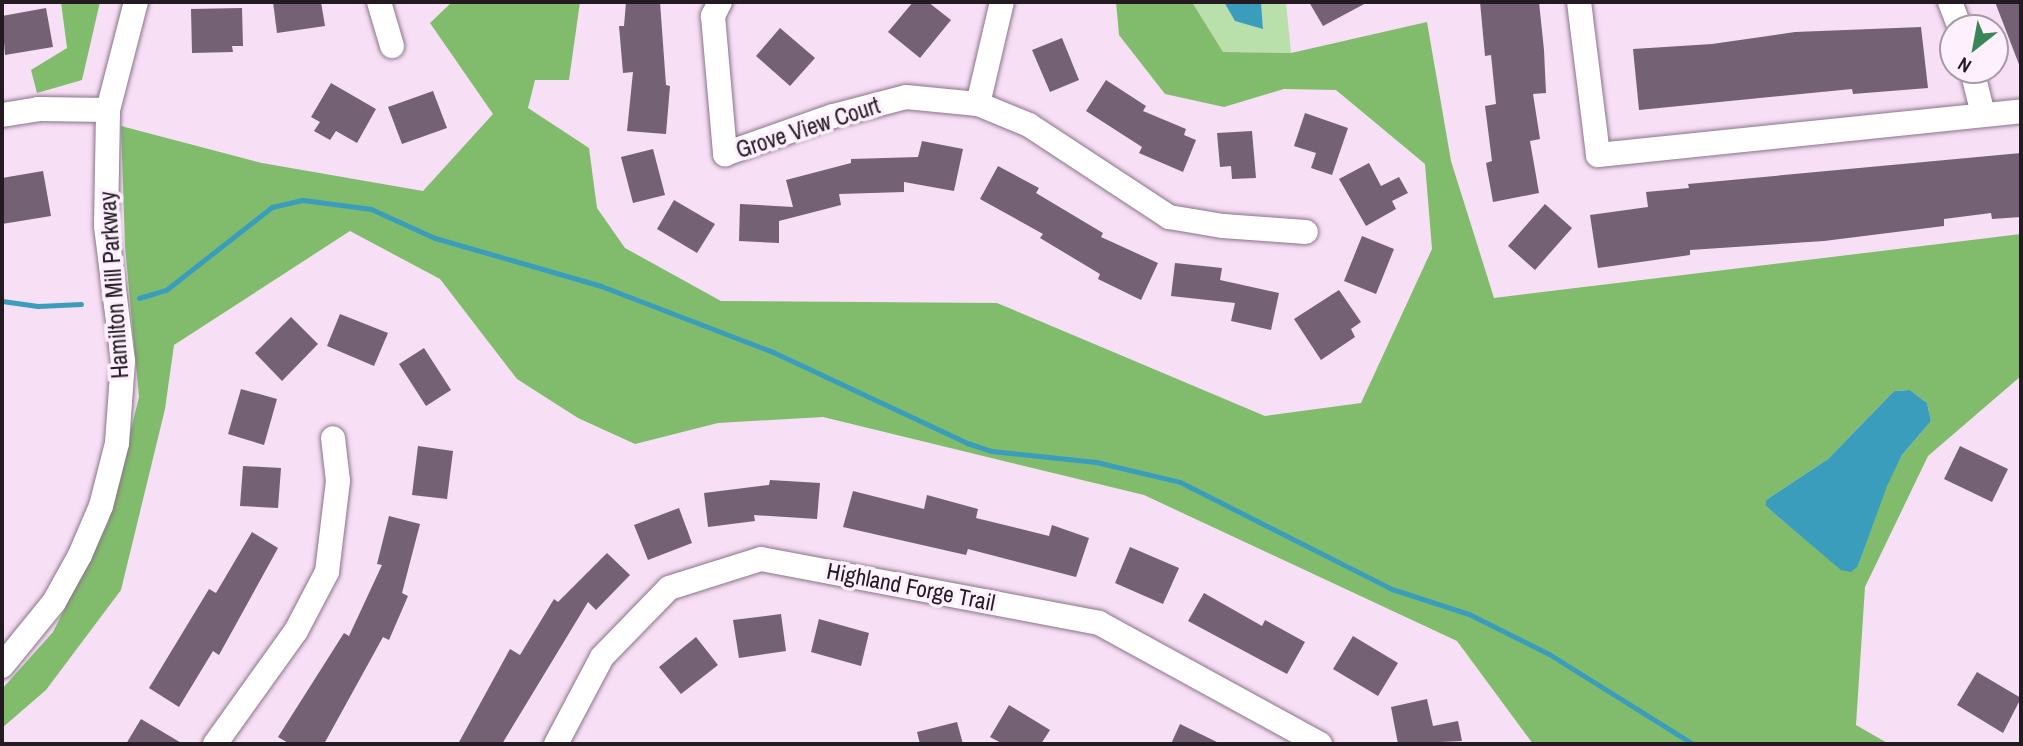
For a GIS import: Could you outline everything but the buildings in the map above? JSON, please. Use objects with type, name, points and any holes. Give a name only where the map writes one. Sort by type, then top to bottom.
[{"type":"street","name":"Hamilton Mill Parkway","points":[[2,666],[54,602],[80,555],[101,506],[117,443],[123,361],[106,226],[108,110],[136,2]]},
{"type":"street","points":[[379,2],[392,46]]},
{"type":"street","name":"Grove View Court","points":[[720,2],[713,16],[725,154],[833,116],[906,97],[978,104],[1029,125],[1169,216],[1223,226],[1306,232]]},
{"type":"street","points":[[978,104],[1002,2]]},
{"type":"street","points":[[1579,2],[1598,155],[2021,111]]},
{"type":"street","points":[[1976,84],[1983,114]]},
{"type":"street","points":[[2,115],[38,108],[108,110]]},
{"type":"street","points":[[215,744],[296,631],[327,572],[338,481],[333,438]]},
{"type":"street","name":"Highland Forge Trail","points":[[556,744],[602,657],[669,588],[761,559],[1099,623],[1320,744]]},
{"type":"green space","points":[[61,2],[100,2],[82,80],[37,93],[31,70],[67,48]]},
{"type":"green space","points":[[452,2],[580,2],[569,80],[535,80],[528,108],[589,148],[597,208],[625,248],[721,301],[997,303],[1265,416],[1361,403],[1432,249],[1425,164],[1336,90],[1284,89],[1224,107],[1165,94],[1119,35],[1116,2],[1192,2],[1223,52],[1291,53],[1427,22],[1451,161],[1494,298],[2021,234],[2021,376],[1928,456],[1865,587],[1856,725],[1889,744],[1533,744],[1457,641],[1144,495],[823,417],[718,423],[635,444],[578,418],[517,379],[440,279],[350,231],[174,345],[165,409],[121,590],[46,690],[2,728],[2,689],[53,632],[108,523],[139,397],[125,246],[121,126],[262,163],[423,191],[493,114],[430,23]],"holes":[[[1910,390],[1927,403],[1931,421],[1902,455],[1886,486],[1858,566],[1829,559],[1766,506],[1766,500],[1828,459],[1894,391]]]},
{"type":"green space","points":[[1192,2],[1224,2],[1235,21],[1263,28],[1261,2],[1286,2],[1291,53],[1223,52]]},
{"type":"water","points":[[1224,2],[1261,2],[1263,29],[1235,21]]},
{"type":"water","points":[[1910,390],[1927,403],[1931,421],[1902,455],[1887,486],[1858,566],[1851,572],[1841,570],[1766,506],[1766,500],[1828,459],[1894,391]]},
{"type":"waterway","points":[[139,298],[166,290],[272,207],[303,200],[371,209],[435,238],[601,286],[773,352],[967,443],[992,451],[1096,462],[1180,482],[1392,589],[1469,614],[1549,654],[1693,744]]},
{"type":"waterway","points":[[2,301],[38,306],[81,304]]}]
